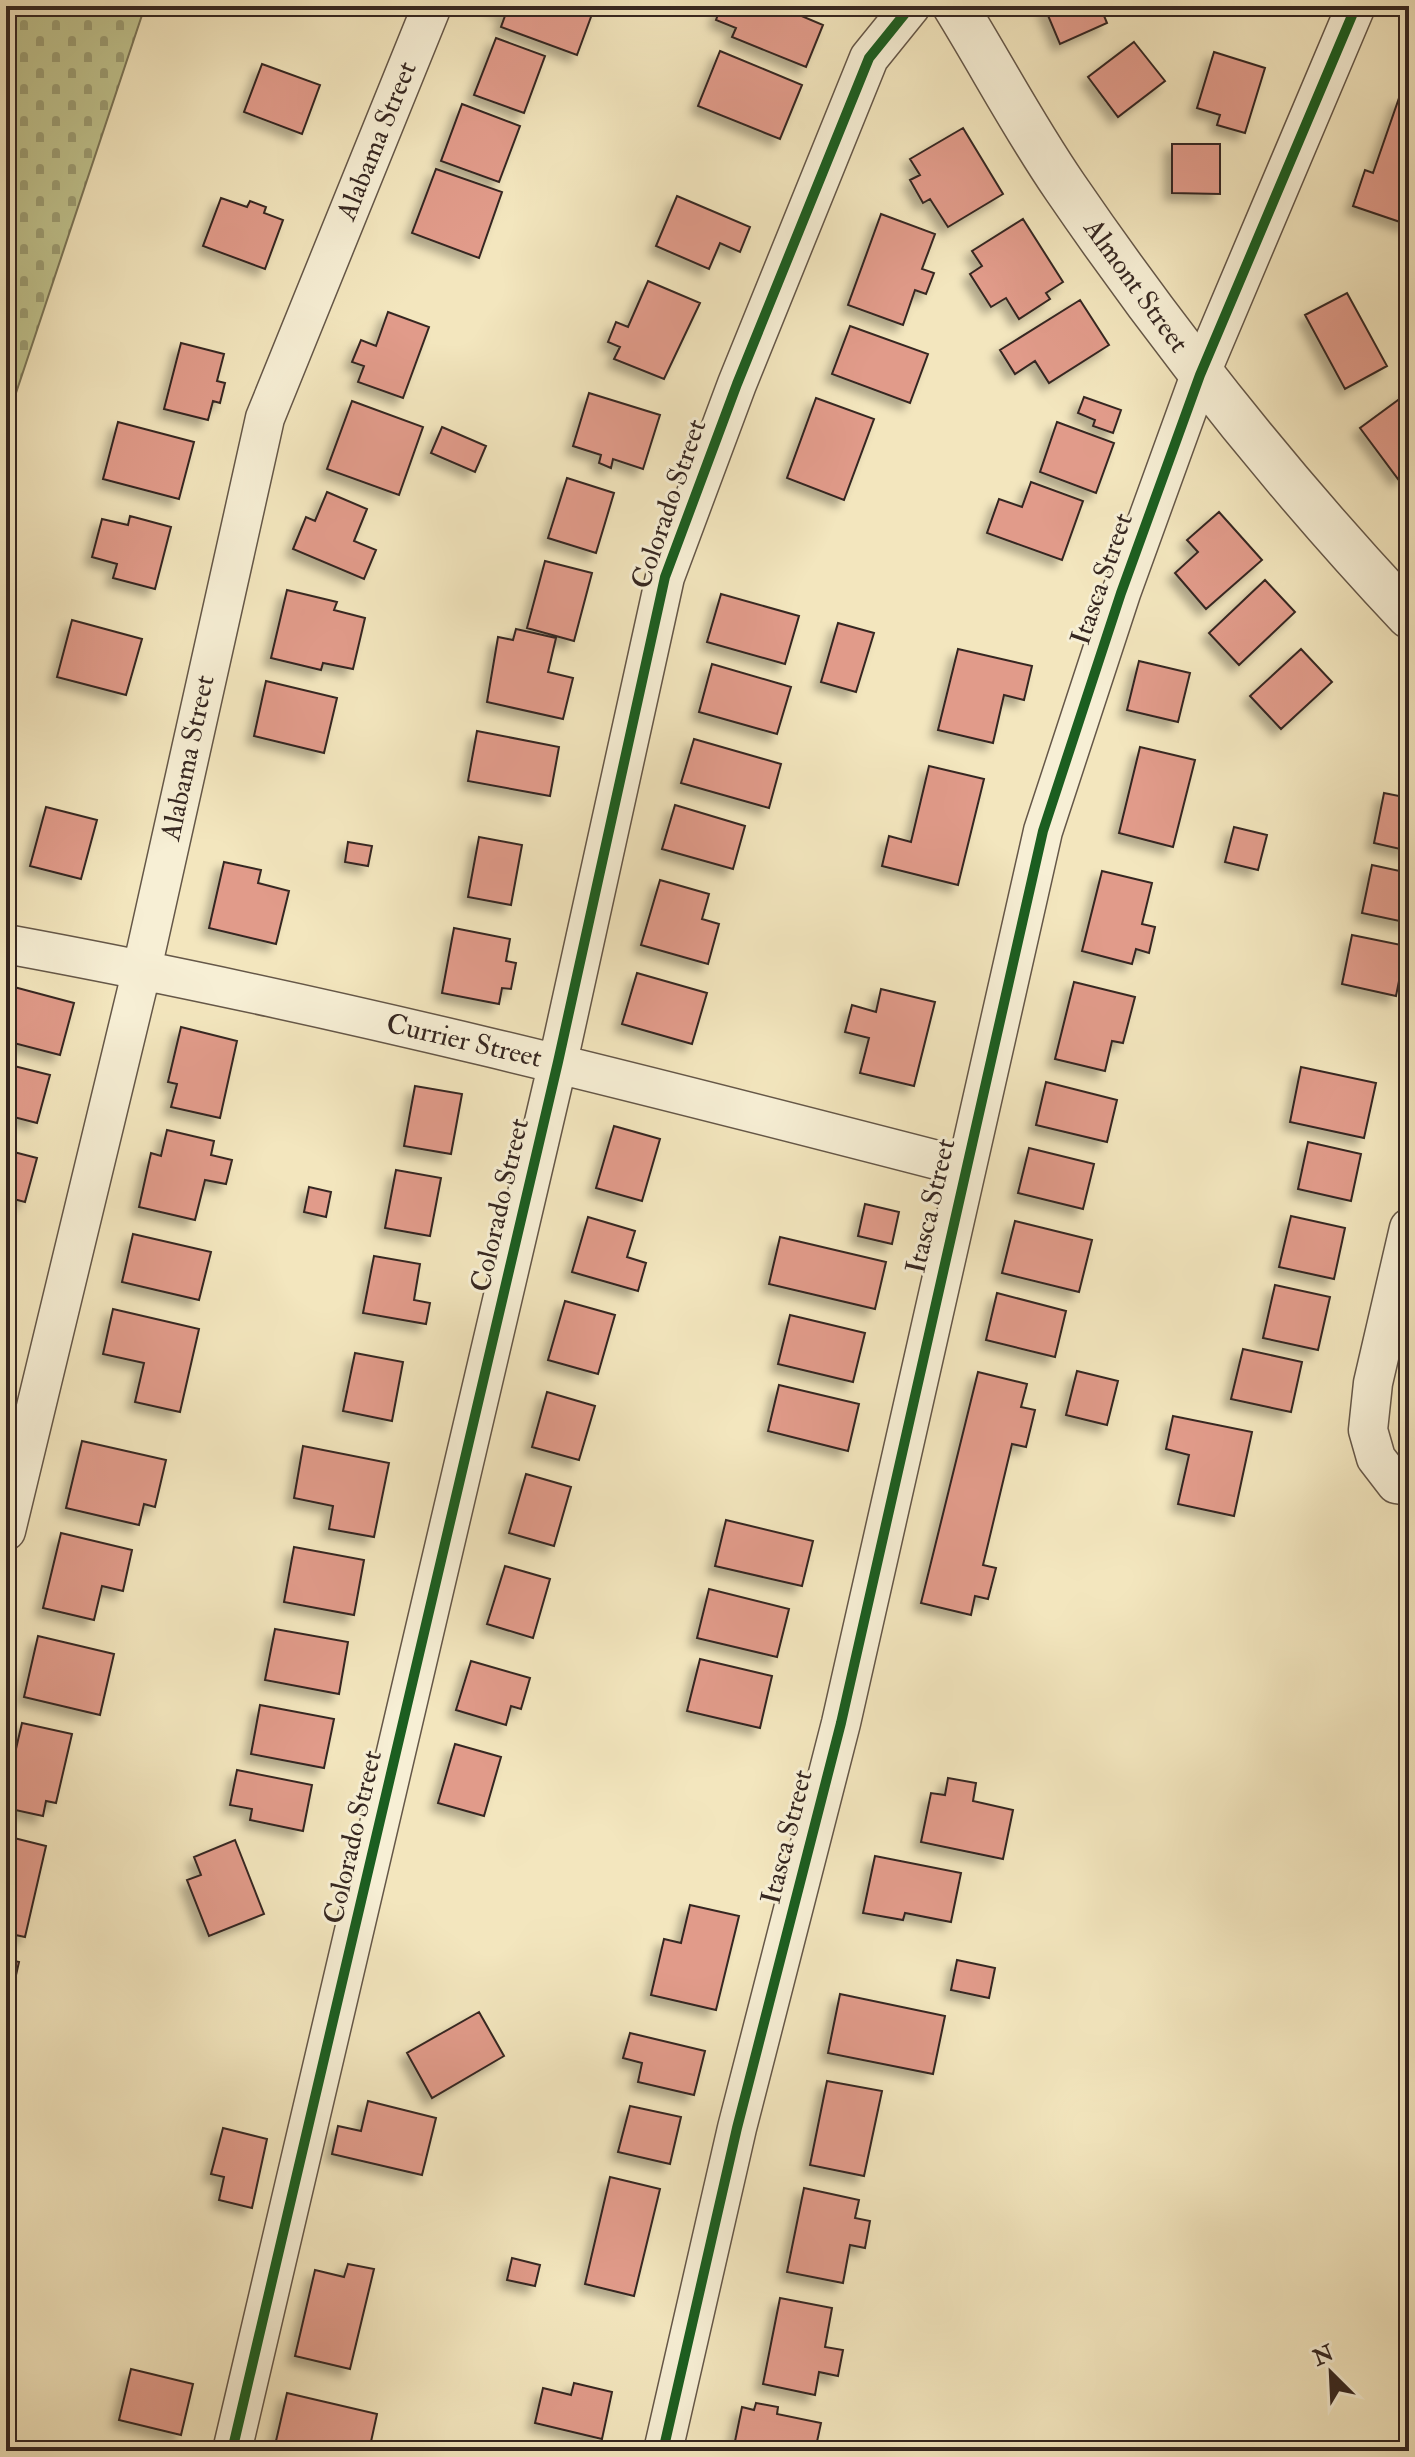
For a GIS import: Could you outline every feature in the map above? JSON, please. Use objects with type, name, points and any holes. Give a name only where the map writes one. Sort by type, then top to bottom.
[{"type":"street","name":"Alabama Street","points":[[6,1531],[142,969],[265,418],[432,6]]},
{"type":"street","name":"Colorado Street","points":[[232,2451],[558,1062],[665,577],[737,384],[869,58],[911,6]]},
{"type":"street","name":"Almont Street","points":[[955,6],[1064,185],[1200,375],[1303,501],[1409,616]]},
{"type":"street","name":"Itasca Street","points":[[663,2451],[737,2128],[841,1723],[964,1167],[1043,831],[1121,593],[1200,375],[1356,6]]},
{"type":"street","name":"Currier Street","points":[[6,944],[142,969],[558,1062],[964,1167]]},
{"type":"street","points":[[1403,1485],[1376,1458],[1368,1430],[1373,1383],[1409,1228]]},
{"type":"green space","points":[[6,6],[145,6],[6,423]]},
{"type":"building","points":[[595,6],[577,55],[501,27],[506,13],[492,7]]},
{"type":"building","points":[[721,6],[778,6],[823,25],[806,67],[732,37],[736,28],[716,20]]},
{"type":"building","points":[[1044,6],[1100,6],[1107,23],[1060,44]]},
{"type":"building","points":[[496,38],[545,56],[524,113],[474,95]]},
{"type":"building","points":[[1134,42],[1165,81],[1118,117],[1088,77]]},
{"type":"building","points":[[720,51],[802,85],[780,139],[698,106]]},
{"type":"building","points":[[1214,52],[1265,68],[1245,133],[1217,125],[1220,115],[1197,108]]},
{"type":"building","points":[[262,64],[320,85],[302,134],[244,112]]},
{"type":"building","points":[[1399,98],[1409,101],[1409,225],[1353,206],[1365,170],[1373,173]]},
{"type":"building","points":[[462,104],[520,126],[499,182],[441,161]]},
{"type":"building","points":[[963,128],[1003,194],[948,227],[930,199],[923,203],[910,180],[920,175],[910,159]]},
{"type":"building","points":[[1172,144],[1220,144],[1220,194],[1172,193]]},
{"type":"building","points":[[436,169],[502,192],[479,258],[412,233]]},
{"type":"building","points":[[677,196],[750,227],[740,252],[720,243],[709,269],[656,246]]},
{"type":"building","points":[[221,198],[247,207],[250,201],[266,207],[264,213],[283,220],[265,269],[203,246]]},
{"type":"building","points":[[881,214],[935,234],[922,269],[934,273],[926,294],[915,290],[903,325],[848,305]]},
{"type":"building","points":[[1023,219],[1063,282],[1046,293],[1050,299],[1019,319],[1006,298],[991,307],[970,274],[982,266],[972,251]]},
{"type":"building","points":[[648,281],[700,303],[664,379],[614,359],[620,347],[608,342],[616,322],[628,327]]},
{"type":"building","points":[[1347,293],[1387,366],[1345,389],[1305,315]]},
{"type":"building","points":[[1080,300],[1109,345],[1049,383],[1035,361],[1015,374],[1000,350]]},
{"type":"building","points":[[388,312],[429,327],[403,398],[358,382],[364,366],[352,362],[361,340],[376,346]]},
{"type":"building","points":[[850,326],[928,354],[910,403],[832,374]]},
{"type":"building","points":[[181,343],[224,354],[217,381],[225,383],[220,403],[213,401],[208,420],[164,409]]},
{"type":"building","points":[[1409,392],[1409,471],[1398,479],[1360,428]]},
{"type":"building","points":[[589,393],[660,415],[643,469],[613,459],[611,468],[599,463],[601,455],[573,446]]},
{"type":"building","points":[[1084,397],[1121,410],[1113,433],[1093,426],[1095,420],[1078,413]]},
{"type":"building","points":[[816,398],[874,419],[844,500],[787,478]]},
{"type":"building","points":[[352,401],[423,427],[399,495],[327,469]]},
{"type":"building","points":[[118,422],[194,442],[179,499],[103,479]]},
{"type":"building","points":[[1057,422],[1114,443],[1096,493],[1040,472]]},
{"type":"building","points":[[442,427],[486,446],[475,472],[431,453]]},
{"type":"building","points":[[567,478],[614,493],[596,553],[548,538]]},
{"type":"building","points":[[1031,482],[1083,501],[1062,560],[987,533],[999,499],[1022,507]]},
{"type":"building","points":[[327,492],[367,509],[354,541],[376,550],[364,579],[293,549],[306,517],[315,521]]},
{"type":"building","points":[[1219,512],[1262,560],[1206,609],[1175,573],[1198,552],[1187,540]]},
{"type":"building","points":[[130,516],[171,527],[155,589],[113,578],[117,564],[92,557],[102,519],[128,525]]},
{"type":"building","points":[[545,561],[592,573],[574,641],[527,628]]},
{"type":"building","points":[[1265,580],[1295,612],[1239,665],[1209,633]]},
{"type":"building","points":[[287,590],[337,602],[334,610],[365,618],[353,669],[323,663],[321,670],[271,658]]},
{"type":"building","points":[[721,594],[799,616],[785,664],[707,642]]},
{"type":"building","points":[[72,620],[142,639],[126,695],[57,677]]},
{"type":"building","points":[[838,623],[874,633],[856,692],[821,682]]},
{"type":"building","points":[[516,629],[556,638],[548,672],[573,678],[563,719],[487,702],[498,637],[513,640]]},
{"type":"building","points":[[958,649],[1032,666],[1024,700],[1004,695],[993,743],[938,730]]},
{"type":"building","points":[[1301,649],[1332,682],[1281,729],[1250,696]]},
{"type":"building","points":[[1139,661],[1190,673],[1178,722],[1127,710]]},
{"type":"building","points":[[712,664],[791,687],[777,734],[699,712]]},
{"type":"building","points":[[266,681],[337,698],[324,753],[254,736]]},
{"type":"building","points":[[477,731],[559,747],[550,796],[468,781]]},
{"type":"building","points":[[694,739],[781,764],[769,808],[681,783]]},
{"type":"building","points":[[1140,747],[1195,760],[1173,847],[1119,833]]},
{"type":"building","points":[[929,766],[984,779],[958,885],[882,866],[889,836],[911,842]]},
{"type":"building","points":[[1384,793],[1409,798],[1409,851],[1374,843]]},
{"type":"building","points":[[675,805],[745,826],[733,869],[662,849]]},
{"type":"building","points":[[46,807],[97,820],[81,879],[30,866]]},
{"type":"building","points":[[1234,827],[1267,835],[1258,870],[1225,862]]},
{"type":"building","points":[[479,837],[522,845],[511,905],[468,897]]},
{"type":"building","points":[[348,842],[372,846],[368,866],[345,862]]},
{"type":"building","points":[[224,862],[261,870],[258,883],[289,891],[276,944],[209,928]]},
{"type":"building","points":[[1372,865],[1409,873],[1409,923],[1362,913]]},
{"type":"building","points":[[1102,871],[1152,883],[1142,924],[1155,927],[1149,953],[1136,949],[1132,964],[1082,951]]},
{"type":"building","points":[[660,880],[709,894],[702,919],[719,924],[708,964],[641,945]]},
{"type":"building","points":[[454,928],[510,939],[506,961],[516,963],[511,989],[502,988],[499,1004],[442,993]]},
{"type":"building","points":[[1352,935],[1406,946],[1396,996],[1342,984]]},
{"type":"building","points":[[637,973],[707,993],[692,1044],[622,1024]]},
{"type":"building","points":[[1074,982],[1135,997],[1123,1043],[1112,1041],[1105,1071],[1055,1059]]},
{"type":"building","points":[[14,987],[74,1003],[60,1055],[6,1041],[6,1015]]},
{"type":"building","points":[[881,989],[935,1002],[914,1086],[860,1073],[869,1038],[845,1032],[852,1005],[876,1012]]},
{"type":"building","points":[[181,1027],[237,1041],[220,1118],[171,1107],[177,1084],[168,1082]]},
{"type":"building","points":[[6,1064],[50,1075],[37,1123],[6,1115]]},
{"type":"building","points":[[1301,1067],[1376,1083],[1364,1138],[1290,1122]]},
{"type":"building","points":[[1046,1082],[1117,1100],[1107,1142],[1036,1125]]},
{"type":"building","points":[[415,1086],[462,1094],[451,1154],[404,1146]]},
{"type":"building","points":[[614,1126],[660,1139],[642,1201],[596,1188]]},
{"type":"building","points":[[167,1130],[214,1141],[211,1155],[232,1160],[226,1184],[205,1180],[195,1220],[139,1207],[151,1153],[161,1156]]},
{"type":"building","points":[[1308,1142],[1361,1154],[1351,1201],[1298,1189]]},
{"type":"building","points":[[1029,1148],[1094,1164],[1083,1209],[1018,1193]]},
{"type":"building","points":[[6,1150],[37,1158],[25,1202],[6,1197]]},
{"type":"building","points":[[396,1170],[441,1178],[430,1236],[385,1228]]},
{"type":"building","points":[[309,1187],[331,1192],[326,1217],[304,1212]]},
{"type":"building","points":[[865,1204],[899,1212],[892,1244],[858,1236]]},
{"type":"building","points":[[1291,1216],[1345,1228],[1334,1279],[1279,1267]]},
{"type":"building","points":[[588,1217],[635,1231],[627,1257],[646,1263],[638,1291],[572,1272]]},
{"type":"building","points":[[1015,1221],[1092,1240],[1079,1292],[1002,1273]]},
{"type":"building","points":[[133,1234],[211,1252],[199,1300],[122,1282]]},
{"type":"building","points":[[780,1237],[886,1262],[875,1309],[769,1284]]},
{"type":"building","points":[[374,1256],[420,1264],[414,1300],[430,1303],[426,1324],[363,1313]]},
{"type":"building","points":[[1275,1285],[1330,1297],[1318,1350],[1263,1338]]},
{"type":"building","points":[[997,1293],[1066,1311],[1055,1357],[986,1340]]},
{"type":"building","points":[[565,1301],[615,1315],[598,1374],[548,1360]]},
{"type":"building","points":[[113,1309],[199,1329],[180,1412],[135,1402],[144,1363],[103,1354]]},
{"type":"building","points":[[790,1315],[865,1333],[853,1382],[778,1364]]},
{"type":"building","points":[[1243,1349],[1302,1362],[1291,1412],[1231,1399]]},
{"type":"building","points":[[355,1353],[403,1362],[392,1421],[343,1411]]},
{"type":"building","points":[[1077,1371],[1118,1381],[1107,1425],[1066,1415]]},
{"type":"building","points":[[978,1372],[1027,1384],[1021,1407],[1035,1410],[1026,1447],[1012,1444],[983,1565],[996,1568],[988,1599],[975,1596],[971,1615],[921,1603]]},
{"type":"building","points":[[779,1385],[859,1404],[848,1451],[768,1431]]},
{"type":"building","points":[[547,1392],[595,1406],[579,1460],[532,1447]]},
{"type":"building","points":[[1173,1416],[1252,1432],[1234,1516],[1178,1504],[1189,1455],[1166,1449]]},
{"type":"building","points":[[82,1441],[166,1460],[155,1507],[144,1504],[139,1525],[66,1508]]},
{"type":"building","points":[[303,1446],[389,1463],[374,1537],[329,1529],[333,1506],[294,1498]]},
{"type":"building","points":[[526,1474],[571,1487],[554,1546],[509,1533]]},
{"type":"building","points":[[726,1520],[813,1541],[802,1586],[715,1566]]},
{"type":"building","points":[[61,1533],[132,1550],[123,1591],[102,1586],[94,1620],[43,1608]]},
{"type":"building","points":[[294,1547],[364,1560],[354,1615],[284,1602]]},
{"type":"building","points":[[505,1566],[550,1579],[533,1638],[487,1624]]},
{"type":"building","points":[[709,1589],[789,1609],[777,1657],[697,1638]]},
{"type":"building","points":[[275,1629],[348,1642],[339,1694],[265,1680]]},
{"type":"building","points":[[38,1636],[114,1654],[100,1715],[24,1697]]},
{"type":"building","points":[[700,1659],[772,1676],[760,1728],[687,1711]]},
{"type":"building","points":[[471,1661],[530,1678],[521,1709],[511,1706],[506,1725],[456,1710]]},
{"type":"building","points":[[260,1705],[334,1719],[324,1768],[251,1754]]},
{"type":"building","points":[[22,1723],[72,1734],[56,1803],[46,1801],[43,1816],[6,1808],[6,1792]]},
{"type":"building","points":[[455,1744],[501,1757],[484,1816],[438,1803]]},
{"type":"building","points":[[237,1770],[312,1785],[303,1831],[250,1820],[252,1809],[230,1805]]},
{"type":"building","points":[[948,1778],[976,1783],[973,1801],[1013,1810],[1003,1859],[921,1842],[931,1793],[945,1795]]},
{"type":"building","points":[[6,1836],[46,1846],[25,1937],[6,1933]]},
{"type":"building","points":[[235,1840],[264,1914],[209,1936],[187,1880],[201,1875],[194,1857]]},
{"type":"building","points":[[875,1856],[961,1873],[951,1922],[905,1913],[903,1920],[863,1913]]},
{"type":"building","points":[[690,1905],[739,1916],[716,2010],[651,1995],[664,1939],[681,1943]]},
{"type":"building","points":[[6,1959],[19,1962],[6,2019]]},
{"type":"building","points":[[957,1960],[995,1968],[989,1998],[951,1990]]},
{"type":"building","points":[[840,1994],[945,2016],[933,2074],[828,2053]]},
{"type":"building","points":[[479,2012],[504,2056],[432,2098],[407,2053]]},
{"type":"building","points":[[630,2033],[705,2051],[694,2095],[638,2082],[642,2063],[623,2058]]},
{"type":"building","points":[[827,2081],[882,2091],[864,2176],[810,2165]]},
{"type":"building","points":[[368,2101],[436,2118],[422,2175],[332,2154],[338,2126],[361,2131]]},
{"type":"building","points":[[630,2106],[681,2117],[670,2164],[618,2152]]},
{"type":"building","points":[[223,2128],[267,2139],[252,2208],[219,2200],[224,2177],[211,2174]]},
{"type":"building","points":[[610,2177],[660,2189],[634,2296],[585,2284]]},
{"type":"building","points":[[804,2188],[859,2200],[855,2218],[870,2221],[865,2248],[850,2245],[843,2283],[787,2272]]},
{"type":"building","points":[[512,2258],[540,2265],[535,2286],[507,2280]]},
{"type":"building","points":[[348,2264],[374,2269],[350,2369],[295,2356],[315,2270],[344,2277]]},
{"type":"building","points":[[780,2298],[832,2308],[825,2347],[843,2350],[838,2376],[819,2372],[815,2395],[763,2384]]},
{"type":"building","points":[[131,2369],[193,2384],[181,2435],[119,2420]]},
{"type":"building","points":[[574,2383],[612,2392],[602,2439],[535,2423],[543,2388],[571,2395]]},
{"type":"building","points":[[287,2393],[377,2414],[369,2451],[318,2451],[276,2441]]},
{"type":"building","points":[[756,2403],[778,2407],[777,2414],[821,2423],[815,2451],[733,2451],[742,2407],[754,2410]]},
{"type":"cycle path","points":[[232,2451],[558,1062],[665,577],[737,384],[869,58],[911,6]]},
{"type":"cycle path","points":[[663,2451],[737,2128],[841,1723],[1043,831],[1121,593],[1200,375],[1356,6]]}]
